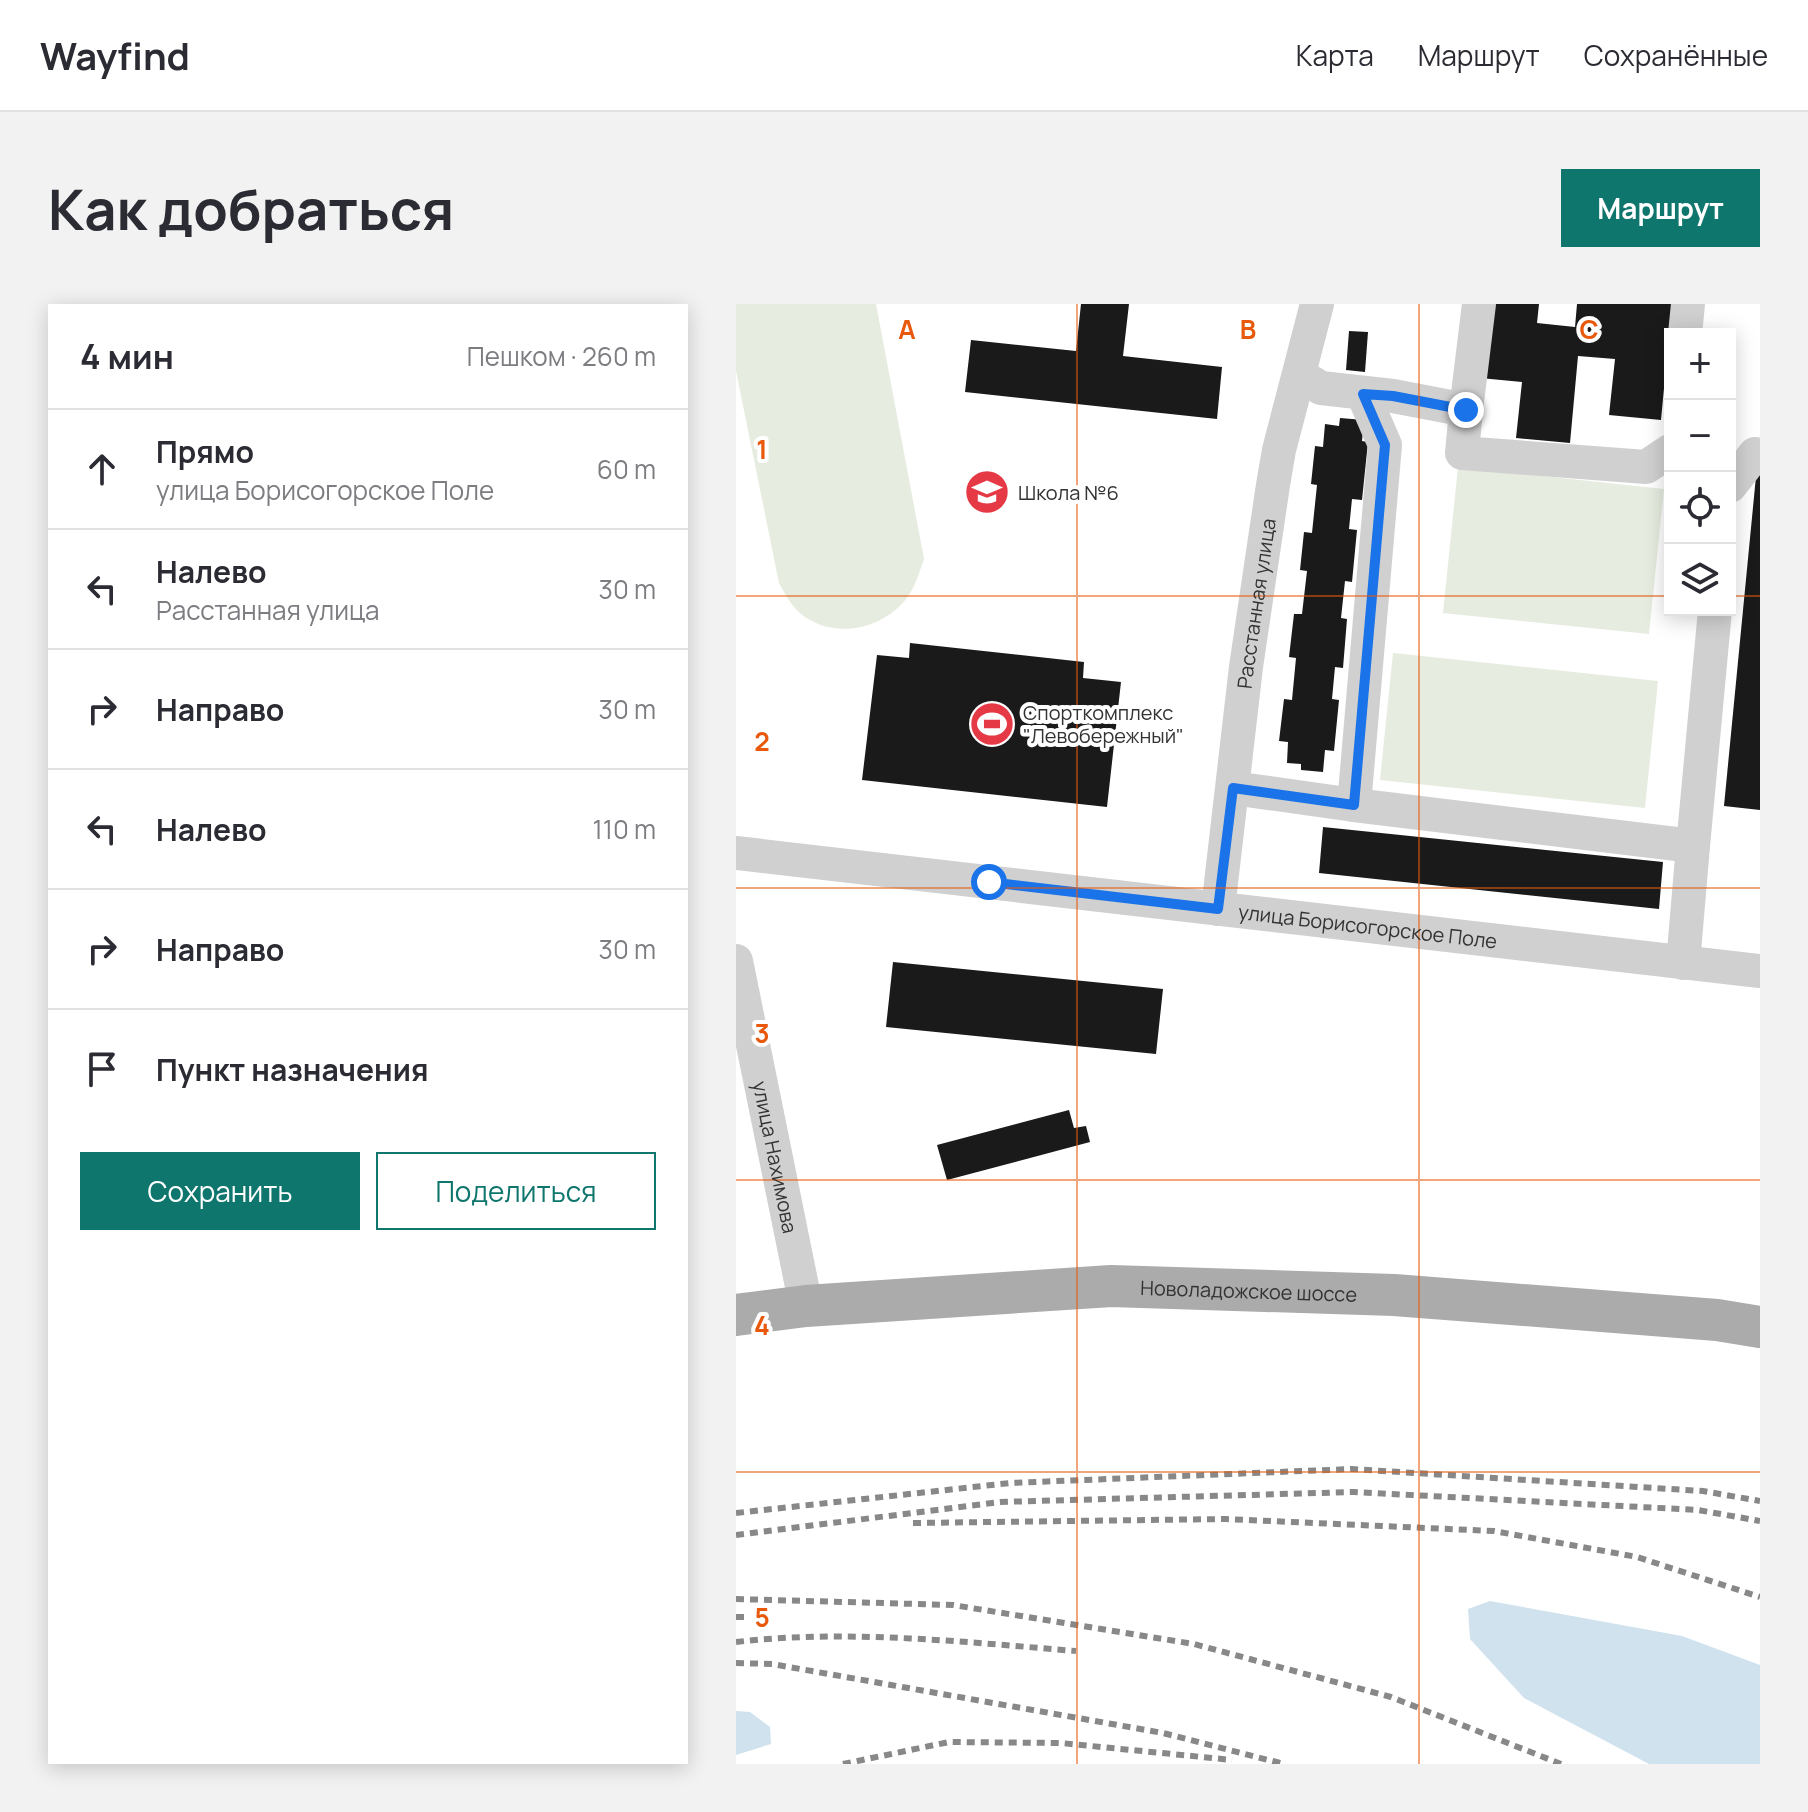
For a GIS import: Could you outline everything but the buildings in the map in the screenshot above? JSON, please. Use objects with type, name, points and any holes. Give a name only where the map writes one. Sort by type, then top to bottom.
[{"type":"main road","name":"Новоладожское шоссе","points":[[736,1315],[806,1306],[1111,1286],[1394,1295],[1717,1320],[1760,1327]]},
{"type":"street","name":"Расстанная улица","points":[[1218,909],[1246,667],[1273,485],[1279,450],[1317,304]]},
{"type":"street","points":[[1479,304],[1462,453],[1646,467],[1664,455]]},
{"type":"street","points":[[1686,328],[1688,304]]},
{"type":"street","points":[[1299,375],[1321,388],[1393,396],[1466,410]]},
{"type":"street","points":[[1354,805],[1385,445],[1363,394]]},
{"type":"street","points":[[1736,478],[1755,454],[1760,455]]},
{"type":"street","points":[[1683,963],[1714,616]]},
{"type":"street","points":[[1233,788],[1693,846]]},
{"type":"street","name":"улица Борисогорское Поле","points":[[736,853],[1760,971]]},
{"type":"street","name":"улица Нахимова","points":[[736,961],[806,1306]]},
{"type":"shaded area","points":[[736,304],[876,304],[924,559],[906,599],[897,609],[874,623],[849,629],[810,620],[788,599],[779,583],[736,371]]},
{"type":"shaded area","points":[[1458,467],[1664,489],[1649,634],[1443,613]]},
{"type":"shaded area","points":[[1393,653],[1658,681],[1645,808],[1380,780]]},
{"type":"water","points":[[1490,1601],[1682,1636],[1760,1665],[1760,1764],[1649,1764],[1524,1698],[1470,1639],[1468,1609]]},
{"type":"water","points":[[736,1711],[750,1712],[770,1727],[771,1744],[736,1755]]},
{"type":"railway","points":[[736,1513],[1010,1483],[1352,1469],[1703,1491],[1760,1501]]},
{"type":"railway","points":[[736,1535],[1000,1502],[1354,1492],[1698,1510],[1760,1521]]},
{"type":"railway","points":[[913,1523],[1226,1519],[1494,1531],[1637,1557],[1760,1597]]},
{"type":"railway","points":[[736,1599],[953,1605],[1194,1644],[1391,1697],[1561,1764]]},
{"type":"railway","points":[[736,1617],[748,1617]]},
{"type":"railway","points":[[736,1642],[864,1637],[1076,1651]]},
{"type":"railway","points":[[736,1663],[772,1664],[1163,1733],[1284,1764]]},
{"type":"railway","points":[[843,1764],[949,1742],[1061,1743],[1232,1760]]},
{"type":"place","name":"Школа №6","points":[[987,492]]},
{"type":"place","name":"Спорткомплекс \"Левобережный\"","points":[[992,724]]},
{"type":"route","points":[[989,882],[1218,909],[1233,788],[1354,805],[1385,445],[1363,394],[1393,396],[1466,410]]}]
